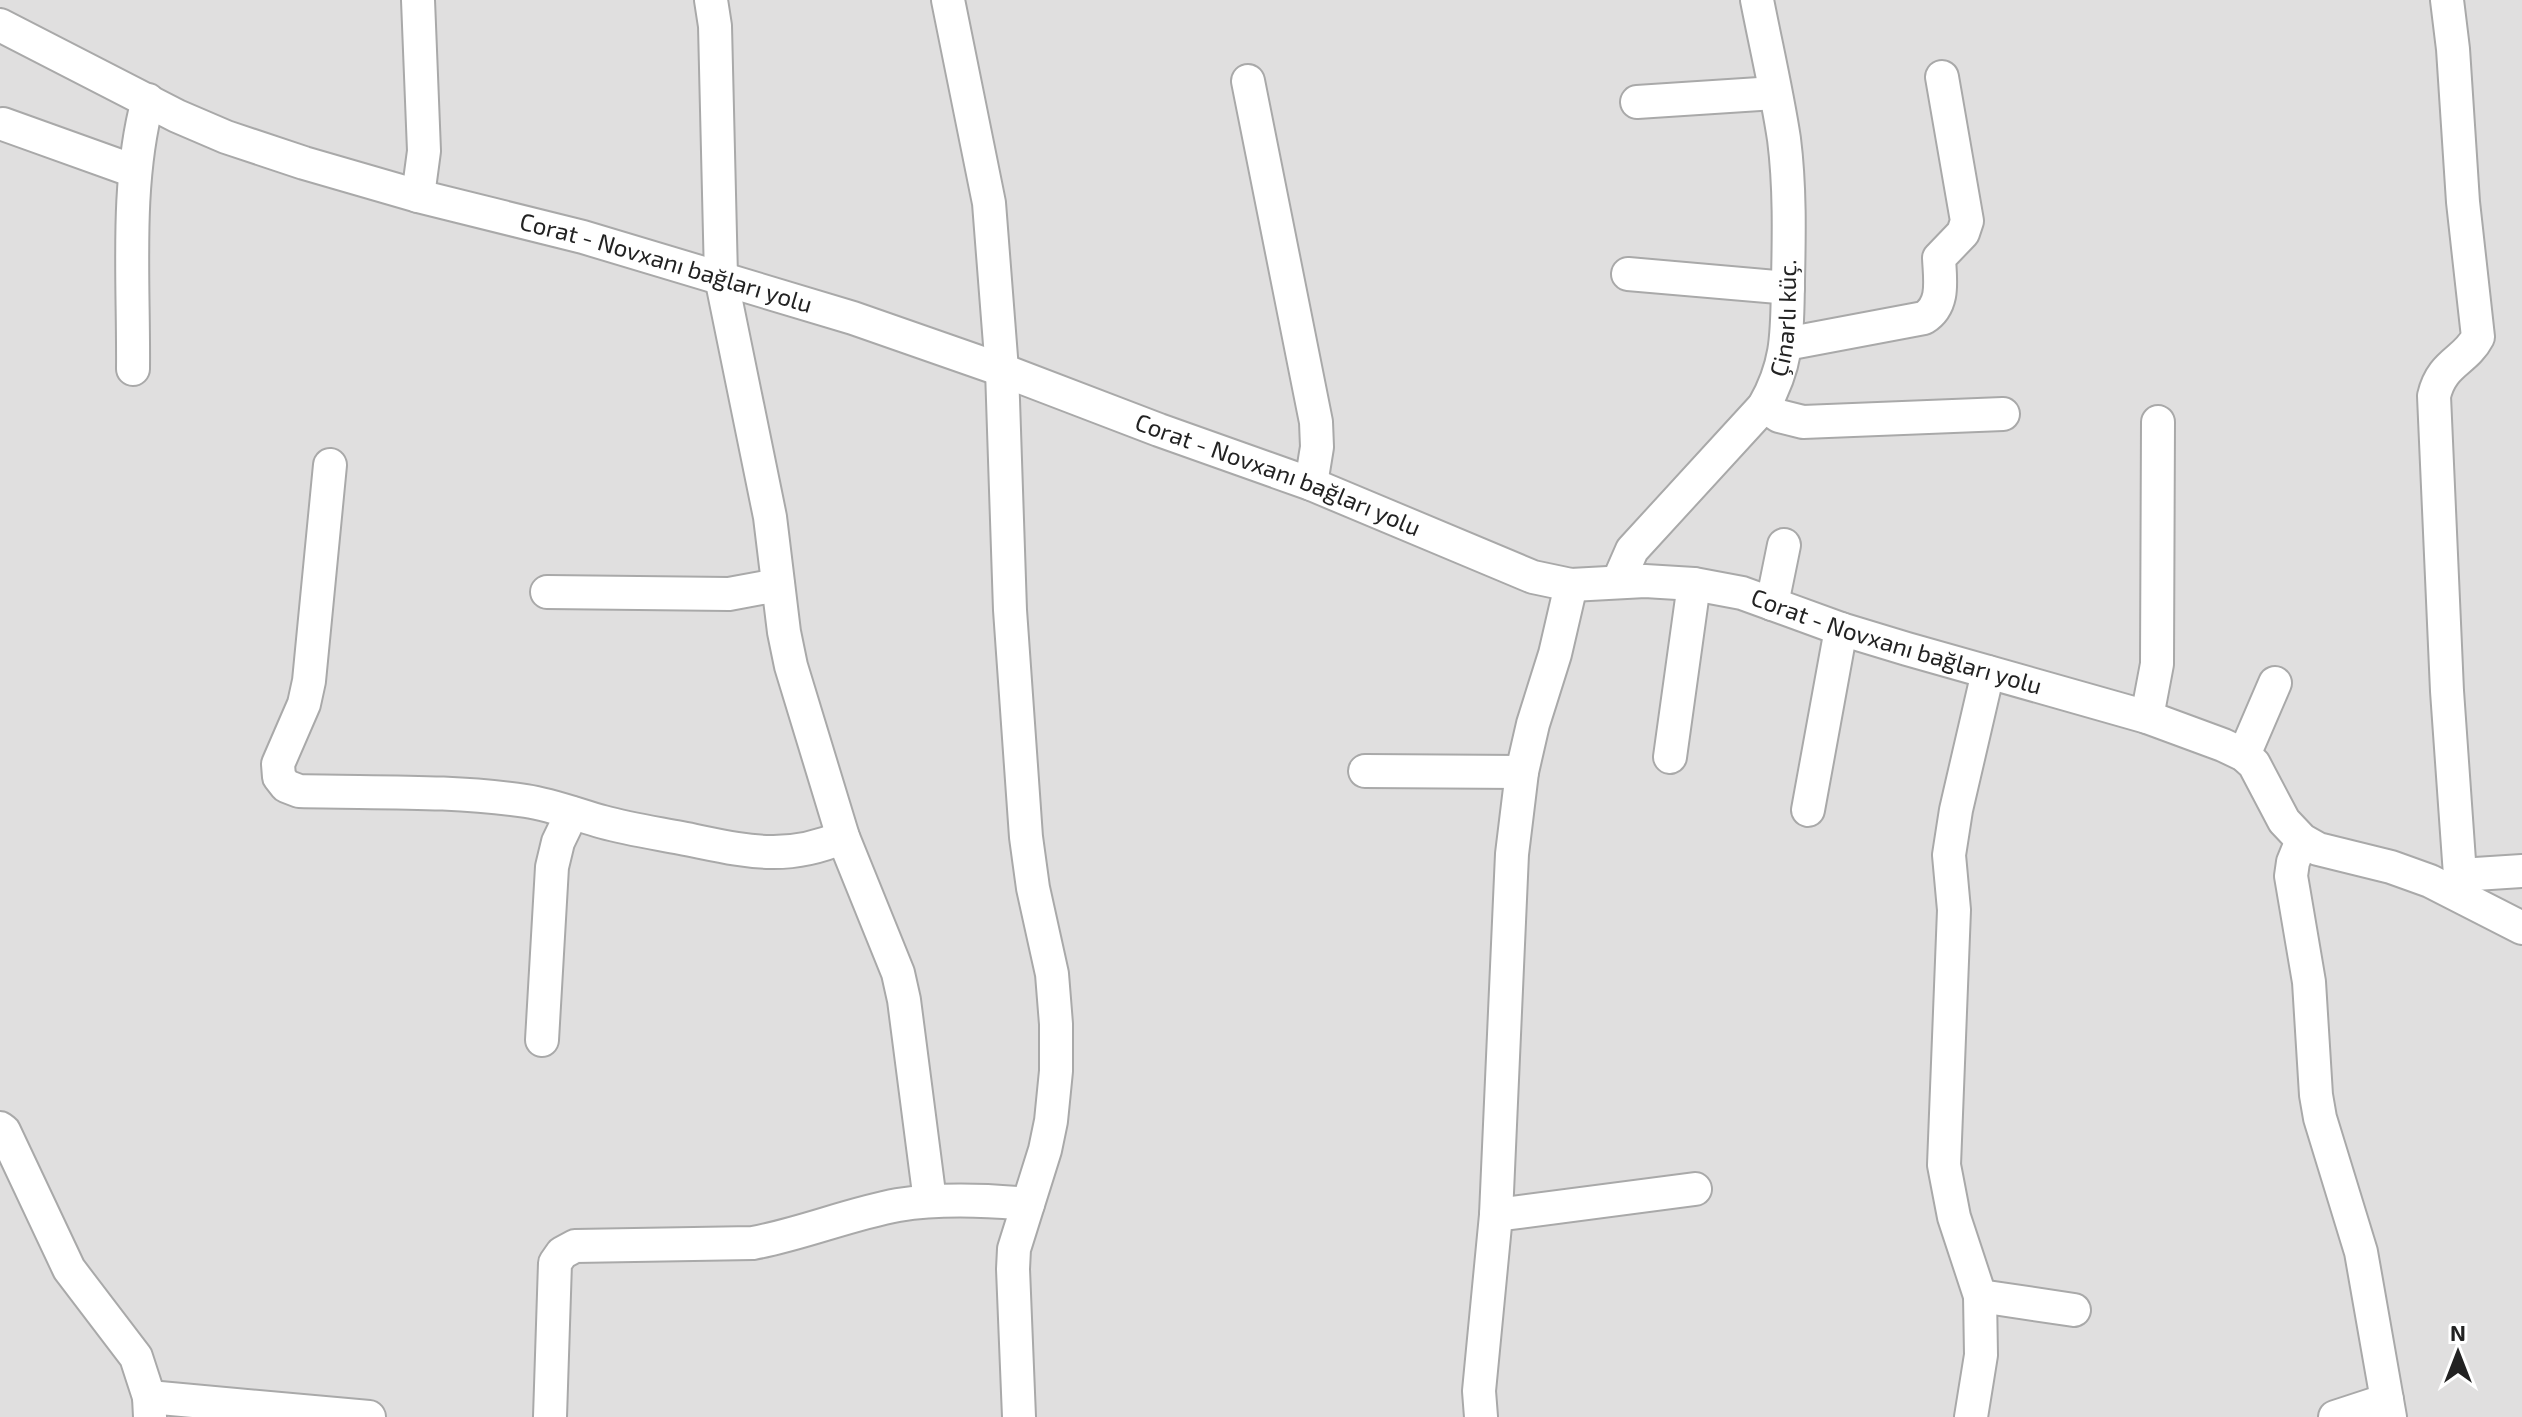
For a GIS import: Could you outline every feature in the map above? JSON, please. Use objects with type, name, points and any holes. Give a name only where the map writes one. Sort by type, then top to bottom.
[{"type":"street","points":[[418,0],[424,151],[418,196]]},
{"type":"street","points":[[711,0],[715,26],[721,277],[770,517],[791,666],[843,837],[898,973],[930,1201]]},
{"type":"street","points":[[948,0],[989,203],[1002,370],[1010,610],[1026,837],[1033,888],[1052,974],[1056,1024],[1056,1071],[1051,1121],[1014,1249],[1019,1417]]},
{"type":"street","name":"Çinarlı küç.","points":[[1618,582],[1632,550],[1764,406],[1777,384],[1786,344],[1787,169],[1757,0]]},
{"type":"street","points":[[2447,0],[2463,202],[2478,337],[2474,345],[2447,368],[2438,381],[2434,396],[2456,883]]},
{"type":"street","name":"Corat - Novxanı bağları yolu","points":[[0,25],[177,116],[226,137],[418,196],[583,237],[853,318],[1311,484],[1533,577],[1571,585],[1645,581],[1694,584],[1742,593],[1841,629],[2147,717],[2244,755]]},
{"type":"street","points":[[1786,344],[1924,318],[1933,313],[1940,290],[1939,258],[1963,233],[1967,221],[1942,77]]},
{"type":"street","points":[[1248,81],[1316,422],[1317,447],[1311,484]]},
{"type":"street","points":[[1637,102],[1775,93]]},
{"type":"street","points":[[133,369],[134,171],[139,132],[148,100]]},
{"type":"street","points":[[3,124],[134,171]]},
{"type":"street","points":[[1628,274],[1788,288]]},
{"type":"street","points":[[1764,406],[1779,416],[1803,422],[2003,414]]},
{"type":"street","points":[[2147,717],[2157,664],[2158,422]]},
{"type":"street","points":[[330,465],[309,681],[304,704],[278,764],[279,777],[286,786],[299,791],[476,796],[529,802],[610,824],[744,850],[799,851],[820,847],[843,837]]},
{"type":"street","points":[[1772,604],[1784,545]]},
{"type":"street","points":[[1670,757],[1694,584]]},
{"type":"street","points":[[547,592],[729,594],[778,585]]},
{"type":"street","points":[[1481,1417],[1479,1391],[1496,1215],[1512,854],[1522,772],[1571,585]]},
{"type":"street","points":[[1808,810],[1841,629]]},
{"type":"street","points":[[1971,1417],[1981,1355],[1980,1296],[1954,1217],[1944,1165],[1954,910],[1950,845],[1988,672]]},
{"type":"street","points":[[2275,683],[2244,755],[2254,764],[2284,821],[2302,840],[2318,849],[2456,883],[2522,928]]},
{"type":"street","points":[[1365,771],[1522,772]]},
{"type":"street","points":[[542,1040],[552,867],[558,842],[572,813]]},
{"type":"street","points":[[2302,840],[2291,876],[2309,982],[2316,1095],[2320,1118],[2361,1252],[2388,1409],[2335,1417]]},
{"type":"street","points":[[2456,883],[2522,871]]},
{"type":"street","points":[[0,1128],[69,1269],[136,1357],[150,1407],[369,1417]]},
{"type":"street","points":[[1496,1215],[1695,1189]]},
{"type":"street","points":[[550,1417],[555,1263],[562,1253],[575,1246],[753,1243],[894,1206],[930,1201],[1028,1204]]},
{"type":"street","points":[[1980,1296],[2074,1310]]},
{"type":"shaded area","points":[[0,0],[2522,0],[2522,1417],[0,1417]]}]
